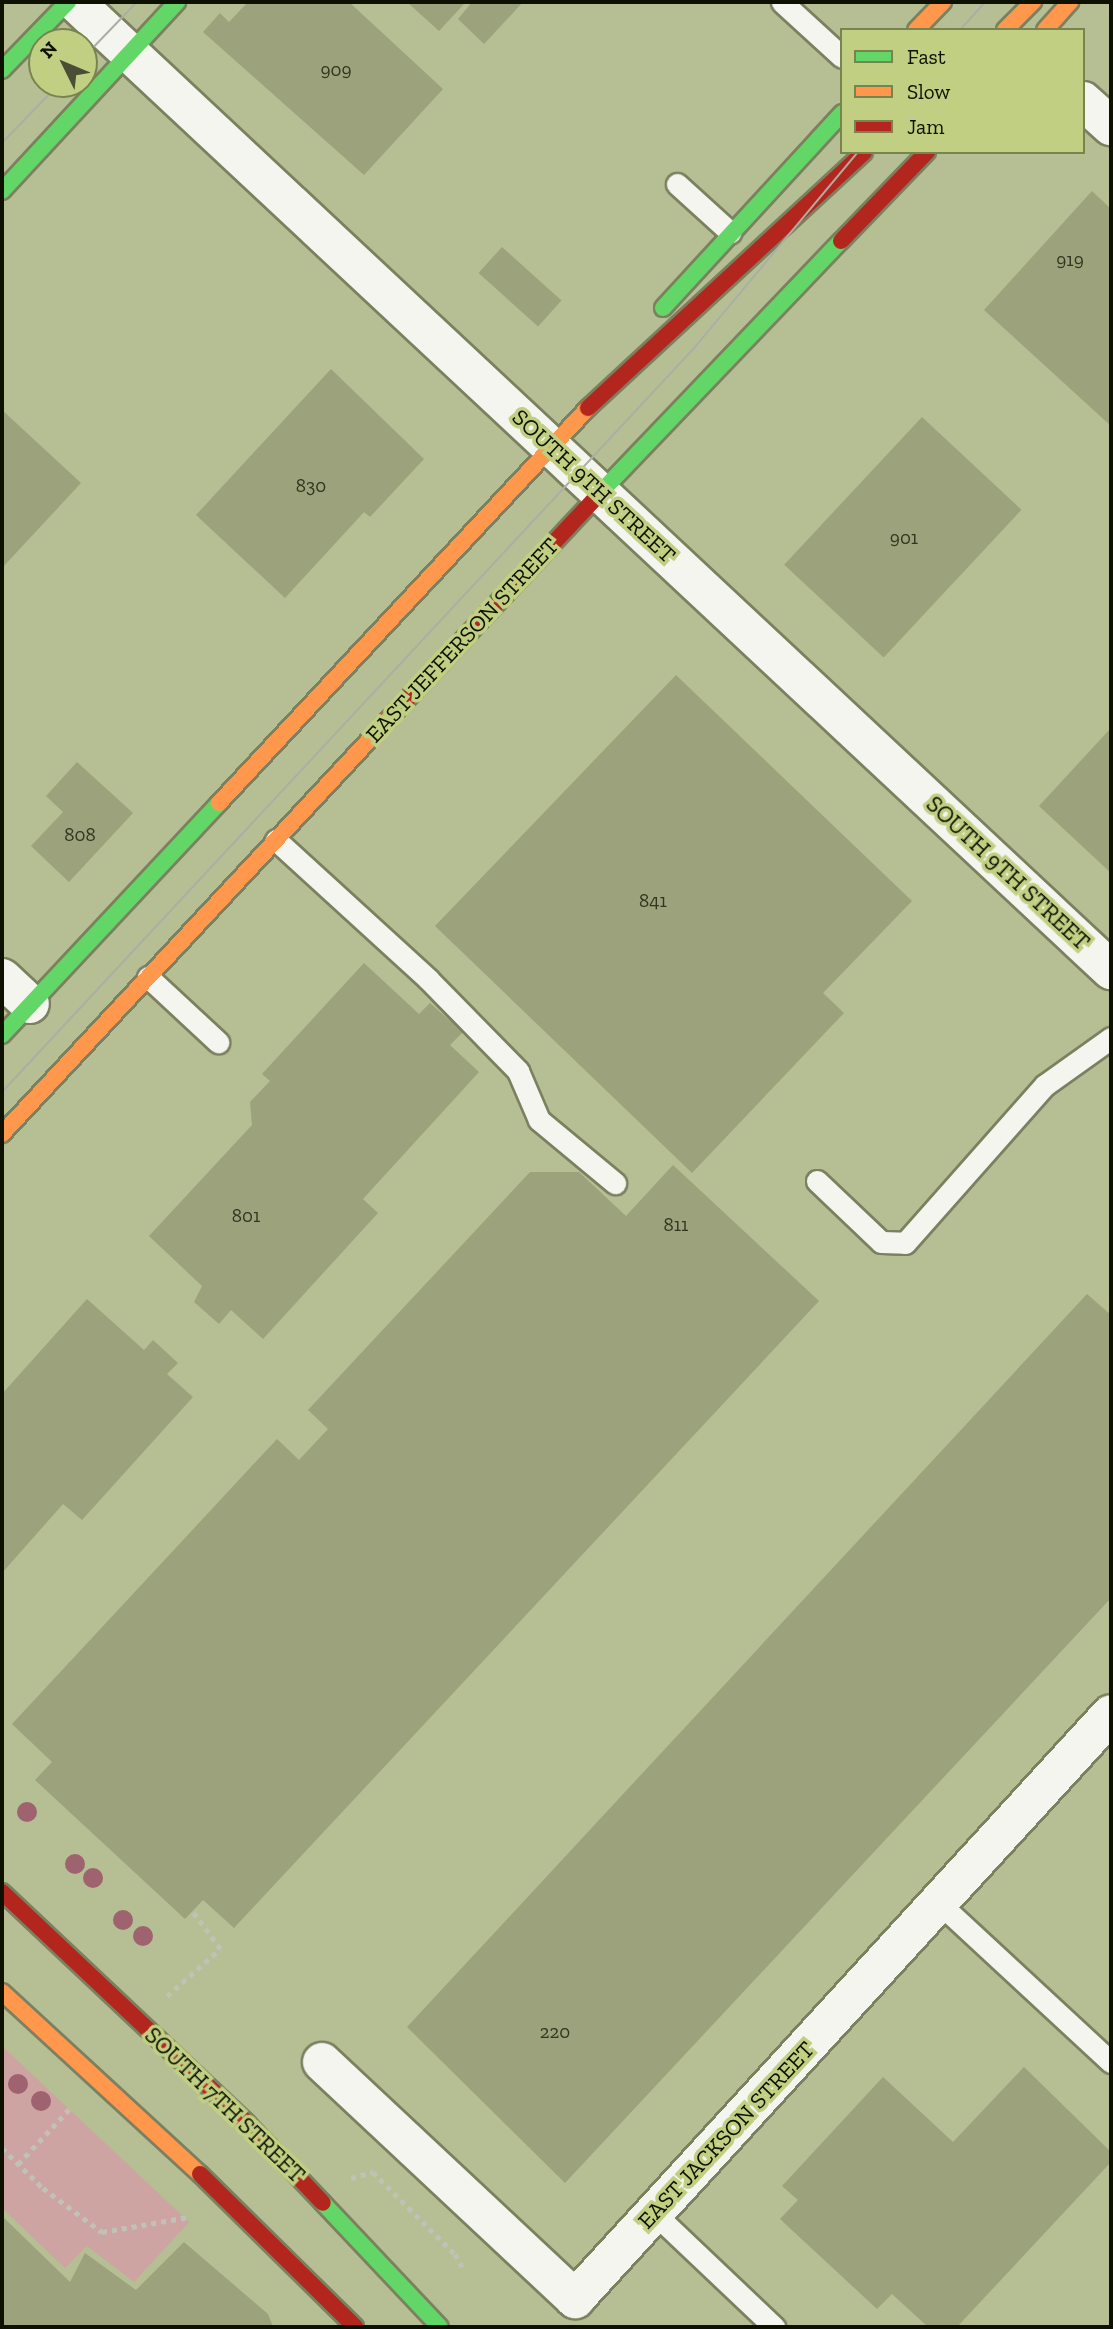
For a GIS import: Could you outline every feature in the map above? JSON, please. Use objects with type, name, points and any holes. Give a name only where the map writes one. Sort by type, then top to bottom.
[{"type":"main road","points":[[2,72],[68,2]]},
{"type":"main road","points":[[2,191],[177,2]]},
{"type":"main road","points":[[918,28],[943,2]]},
{"type":"main road","points":[[1047,28],[1070,2]]},
{"type":"main road","points":[[591,405],[649,326],[730,232],[840,115]]},
{"type":"main road","points":[[2,1035],[591,405],[862,154]]},
{"type":"main road","name":"EAST JEFFERSON STREET","points":[[2,1134],[601,492],[925,154]]},
{"type":"main road","name":"SOUTH 7TH STREET","points":[[2,1892],[247,2123],[440,2327]]},
{"type":"main road","points":[[2,1992],[248,2219],[355,2327]]},
{"type":"street","name":"SOUTH 9TH STREET","points":[[75,2],[1111,970]]},
{"type":"street","points":[[1085,103],[1111,126]]},
{"type":"street","points":[[2,978],[30,1004]]},
{"type":"street","name":"EAST JACKSON STREET","points":[[322,2062],[575,2299],[1111,1714]]},
{"type":"lane","points":[[782,2],[840,55]]},
{"type":"lane","points":[[677,184],[730,232]]},
{"type":"lane","points":[[276,840],[464,1016],[519,1072],[539,1119],[615,1182]]},
{"type":"lane","points":[[148,977],[218,1042]]},
{"type":"lane","points":[[817,1181],[881,1242],[905,1243],[1045,1085],[1111,1038]]},
{"type":"lane","points":[[939,1903],[1111,2062]]},
{"type":"lane","points":[[654,2213],[774,2327]]},
{"type":"shaded area","points":[[2,2046],[189,2222],[134,2282],[87,2246],[65,2268],[2,2208]]},
{"type":"building","points":[[248,2],[349,2],[443,89],[364,175],[203,32],[220,13],[229,22]]},
{"type":"building","points":[[407,2],[462,2],[464,4],[439,31]]},
{"type":"building","points":[[472,2],[523,2],[484,44],[458,19]]},
{"type":"building","points":[[1092,191],[1111,209],[1111,426],[984,310]]},
{"type":"building","points":[[502,247],[561,301],[538,327],[479,273]]},
{"type":"building","points":[[331,369],[424,459],[370,517],[364,512],[285,598],[196,515]]},
{"type":"building","points":[[2,410],[81,483],[2,568]]},
{"type":"building","points":[[922,417],[1021,510],[884,657],[784,565]]},
{"type":"building","points":[[676,675],[912,901],[823,993],[844,1013],[692,1173],[435,926]]},
{"type":"building","points":[[1111,728],[1111,873],[1039,806]]},
{"type":"building","points":[[77,762],[133,813],[69,882],[31,846],[63,812],[46,796]]},
{"type":"building","points":[[364,963],[419,1014],[430,1003],[463,1032],[450,1045],[479,1072],[363,1199],[378,1213],[263,1339],[231,1310],[219,1324],[194,1302],[202,1286],[149,1236],[252,1125],[250,1102],[270,1081],[262,1074]]},
{"type":"building","points":[[673,1165],[819,1301],[234,1928],[203,1900],[185,1919],[35,1780],[52,1762],[12,1724],[277,1439],[299,1460],[328,1429],[308,1410],[530,1172],[579,1172],[626,1216]]},
{"type":"building","points":[[1087,1294],[1111,1315],[1111,1598],[565,2183],[407,2027]]},
{"type":"building","points":[[87,1299],[144,1350],[153,1340],[178,1363],[167,1374],[193,1397],[82,1520],[63,1504],[2,1573],[2,1394]]},
{"type":"building","points":[[1024,2067],[1111,2152],[1111,2162],[957,2327],[928,2327],[892,2294],[877,2309],[780,2219],[798,2200],[782,2186],[883,2077],[953,2142]]},
{"type":"building","points":[[2,2216],[70,2282],[85,2253],[136,2290],[184,2242],[268,2314],[273,2327],[2,2327]]},
{"type":"tram line","points":[[98,42],[137,2]]},
{"type":"tram line","points":[[962,28],[985,2]]},
{"type":"tram line","points":[[2,143],[45,98]]},
{"type":"tram line","points":[[2,1092],[694,348],[856,154]]},
{"type":"traffic: fast","points":[[2,70],[68,2]]},
{"type":"traffic: fast","points":[[2,191],[177,2]]},
{"type":"traffic: fast","points":[[663,308],[840,115]]},
{"type":"traffic: fast","points":[[598,495],[841,241]]},
{"type":"traffic: fast","points":[[2,1035],[219,803]]},
{"type":"traffic: fast","points":[[323,2203],[440,2327]]},
{"type":"traffic: slow","points":[[918,28],[943,2]]},
{"type":"traffic: slow","points":[[1007,28],[1033,2]]},
{"type":"traffic: slow","points":[[1047,28],[1070,2]]},
{"type":"traffic: slow","points":[[219,803],[588,408]]},
{"type":"traffic: slow","points":[[2,1134],[399,708]]},
{"type":"traffic: slow","points":[[2,1992],[200,2174]]},
{"type":"traffic: jam","points":[[588,408],[862,154]]},
{"type":"traffic: jam","points":[[841,241],[925,154]]},
{"type":"traffic: jam","points":[[399,708],[598,495]]},
{"type":"traffic: jam","points":[[2,1892],[247,2123],[323,2203]]},
{"type":"traffic: jam","points":[[200,2174],[355,2327]]}]
